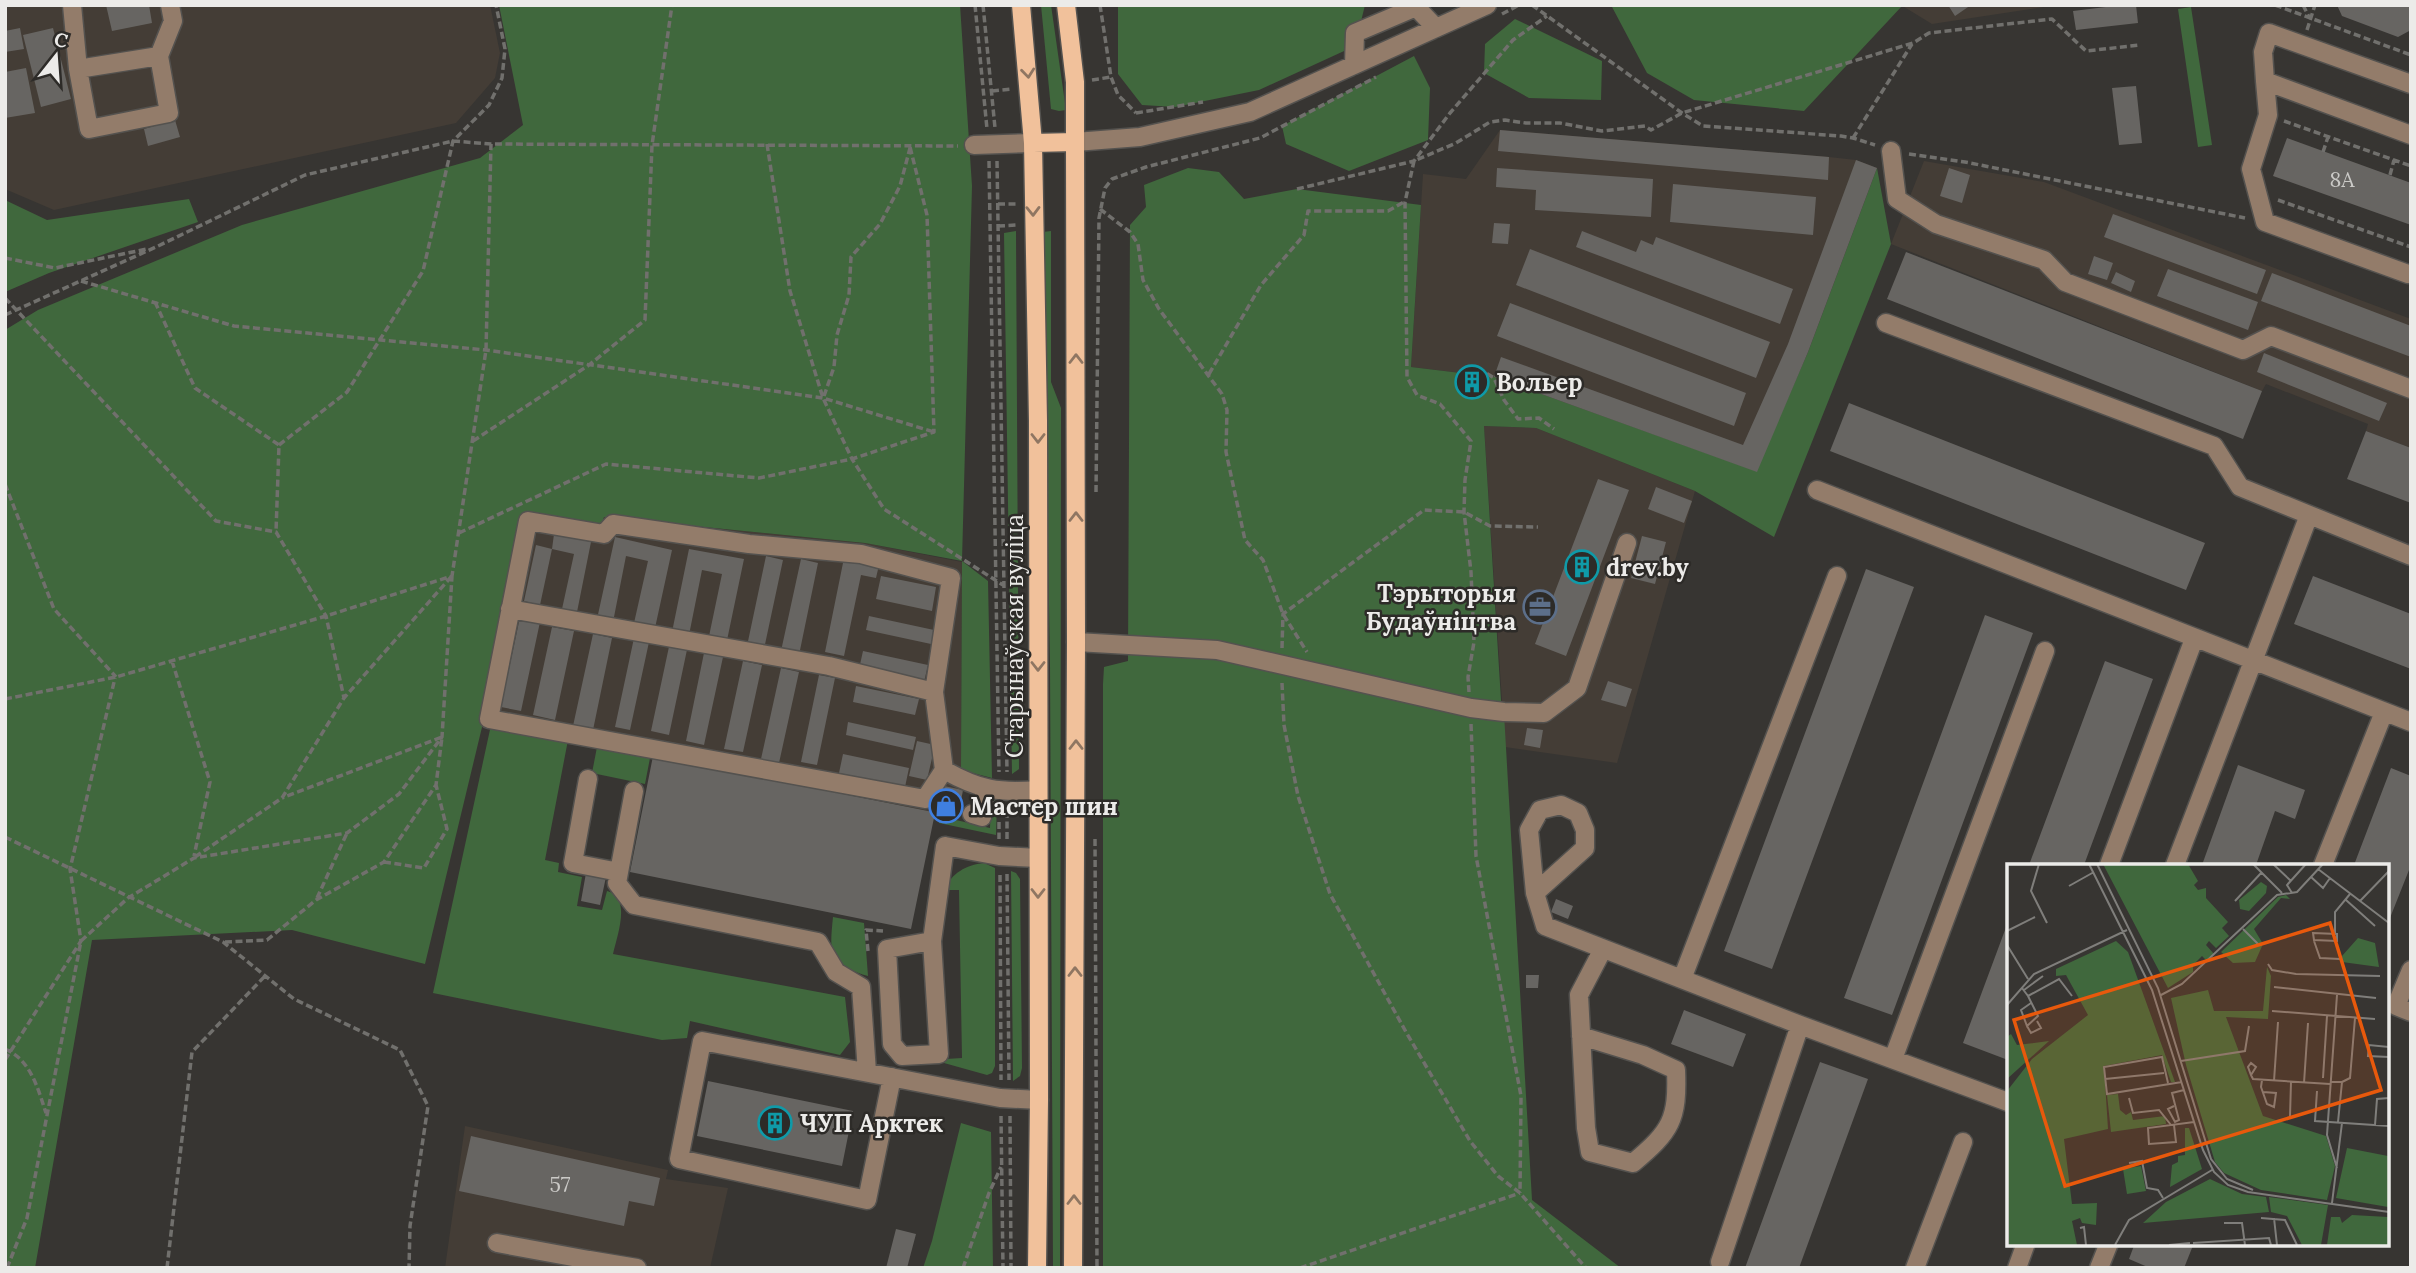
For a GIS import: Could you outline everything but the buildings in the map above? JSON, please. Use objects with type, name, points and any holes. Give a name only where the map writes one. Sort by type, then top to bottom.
[{"type":"main road","name":"Старынаўская вуліца","points":[[1021,5],[1033,143],[1038,421],[1040,1100],[1037,1268]]},
{"type":"main road","points":[[1066,5],[1075,82],[1073,1268]]},
{"type":"main road","points":[[1033,143],[1075,142]]},
{"type":"street","points":[[72,5],[78,69],[89,130],[169,113],[159,56],[173,21],[170,5]]},
{"type":"street","points":[[1354,65],[1355,33],[1416,7],[1436,28]]},
{"type":"street","points":[[1075,142],[1140,137],[1250,112],[1436,28],[1491,11]]},
{"type":"street","points":[[2408,274],[2265,222],[2251,169],[2268,115],[2263,52],[2269,33],[2411,84]]},
{"type":"street","points":[[78,69],[159,56]]},
{"type":"street","points":[[2265,81],[2411,135]]},
{"type":"street","points":[[986,145],[1033,143]]},
{"type":"street","points":[[1891,151],[1897,199],[1936,224],[2044,260],[2065,282],[2243,350],[2271,336],[2411,389]]},
{"type":"street","points":[[1886,323],[2214,446],[2240,487],[2411,555]]},
{"type":"street","points":[[1817,490],[2411,722]]},
{"type":"street","points":[[2175,864],[2309,515]]},
{"type":"street","points":[[528,521],[604,534],[613,524],[749,544],[861,554],[951,578],[934,692],[944,770],[925,799],[489,719],[510,609],[528,521]]},
{"type":"street","points":[[1076,642],[1217,650],[1471,709],[1544,712],[1577,688],[1627,543]]},
{"type":"street","points":[[1682,979],[1837,576]]},
{"type":"street","points":[[510,609],[829,666],[934,692]]},
{"type":"street","points":[[2109,864],[2194,639]]},
{"type":"street","points":[[1893,1059],[2045,651]]},
{"type":"street","points":[[2323,864],[2384,712]]},
{"type":"street","points":[[944,770],[961,780],[997,791],[1038,790]]},
{"type":"street","points":[[588,779],[573,863],[619,872]]},
{"type":"street","points":[[634,791],[617,883],[634,905],[818,942],[836,972],[861,986],[867,1072]]},
{"type":"street","points":[[972,814],[982,817],[997,791]]},
{"type":"street","points":[[1535,893],[1585,848],[1585,830],[1578,813],[1561,805],[1541,810],[1529,830],[1535,893],[1545,926],[2007,1102]]},
{"type":"street","points":[[932,942],[887,949],[892,1044],[902,1056],[939,1054],[932,942],[945,846],[1038,858]]},
{"type":"street","points":[[1581,1036],[1643,1055],[1676,1070],[1677,1102],[1662,1138],[1633,1163],[1590,1152],[1586,1128],[1578,995],[1603,949]]},
{"type":"street","points":[[2411,970],[2396,1006],[2411,1012]]},
{"type":"street","points":[[1720,1262],[1800,1025]]},
{"type":"street","points":[[892,1077],[867,1200],[679,1159],[702,1041],[867,1072],[1004,1099],[1040,1100]]},
{"type":"street","points":[[1915,1268],[1963,1142]]},
{"type":"street","points":[[497,1243],[588,1264],[637,1268]]},
{"type":"street","points":[[2018,1268],[2025,1245]]},
{"type":"street","points":[[2099,1268],[2108,1245]]},
{"type":"path","points":[[279,445],[347,392],[423,271],[453,141],[489,104],[502,78],[505,49],[496,5]]},
{"type":"path","points":[[473,441],[589,365],[645,320],[652,145],[672,5]]},
{"type":"path","points":[[975,5],[986,145],[1003,585],[997,791],[1003,855],[1004,1099],[1011,1268]]},
{"type":"path","points":[[983,5],[991,91],[986,145],[996,579],[997,791],[1003,855],[1003,1268]]},
{"type":"path","points":[[1100,5],[1111,77],[1118,95],[1136,113],[1146,167]]},
{"type":"path","points":[[1491,11],[1518,5]]},
{"type":"path","points":[[2275,5],[2410,55],[2407,62]]},
{"type":"path","points":[[2303,5],[2310,19]]},
{"type":"path","points":[[2308,25],[2315,5]]},
{"type":"path","points":[[1520,1193],[1521,1096],[1476,856],[1468,677],[1474,642],[1471,572],[1464,512],[1465,480],[1471,441],[1440,404],[1418,394],[1407,377],[1405,202],[1414,161],[1450,113],[1513,40],[1547,16]]},
{"type":"path","points":[[1297,189],[1414,161],[1456,143],[1490,122],[1505,120],[1560,124],[1602,131],[1645,126],[1651,130],[1682,113],[1913,43],[1929,33],[2052,19],[2086,51],[2140,45]]},
{"type":"path","points":[[1853,138],[1913,43]]},
{"type":"path","points":[[1095,502],[1100,209],[1105,188],[1112,178],[1146,167],[1260,138],[1378,75]]},
{"type":"path","points":[[1075,82],[1111,77]]},
{"type":"path","points":[[991,91],[1030,87]]},
{"type":"path","points":[[1136,113],[1211,101]]},
{"type":"path","points":[[2276,118],[2411,166]]},
{"type":"path","points":[[2323,152],[2328,136]]},
{"type":"path","points":[[5,315],[156,247],[305,175],[453,141],[491,144],[910,147],[986,145]]},
{"type":"path","points":[[384,862],[424,868],[447,829],[436,785],[442,737],[452,576],[486,350],[491,144]]},
{"type":"path","points":[[767,144],[790,291],[823,398],[852,459],[884,509],[1003,585]]},
{"type":"path","points":[[823,398],[834,367],[837,335],[849,295],[851,257],[880,223],[901,186],[910,147]]},
{"type":"path","points":[[910,147],[927,215],[934,432]]},
{"type":"path","points":[[2389,175],[2394,160]]},
{"type":"path","points":[[2274,199],[2411,247]]},
{"type":"path","points":[[1209,374],[1261,285],[1304,235],[1308,211],[1388,211],[1405,202]]},
{"type":"path","points":[[1100,209],[1129,232],[1138,244],[1143,281],[1159,309],[1222,394],[1227,410],[1226,452],[1245,540],[1263,560],[1283,614],[1310,655]]},
{"type":"path","points":[[5,258],[55,268],[156,247]]},
{"type":"path","points":[[80,280],[234,326],[486,350],[823,398],[934,432]]},
{"type":"path","points":[[5,298],[216,522],[276,532]]},
{"type":"path","points":[[155,302],[195,388],[279,445]]},
{"type":"path","points":[[1478,368],[1494,378],[1504,400],[1518,419],[1539,418],[1554,429]]},
{"type":"path","points":[[459,533],[606,464],[759,478],[852,459],[934,432]]},
{"type":"path","points":[[279,445],[276,532],[326,616],[344,698]]},
{"type":"path","points":[[5,484],[54,610],[116,677]]},
{"type":"path","points":[[1283,614],[1424,510],[1464,512],[1490,526],[1538,527]]},
{"type":"path","points":[[5,699],[116,677],[452,576]]},
{"type":"path","points":[[282,798],[344,698],[452,576]]},
{"type":"path","points":[[1283,614],[1284,725],[1298,796],[1329,894],[1470,1141],[1498,1177],[1520,1193],[1586,1268]]},
{"type":"path","points":[[172,661],[210,782],[194,858]]},
{"type":"path","points":[[7,1268],[27,1218],[82,941],[70,869],[116,677]]},
{"type":"path","points":[[5,1060],[82,941],[128,898],[194,858],[282,798],[442,737]]},
{"type":"path","points":[[194,858],[347,833],[399,794],[442,737]]},
{"type":"path","points":[[223,942],[267,940],[316,900],[384,862],[436,785]]},
{"type":"path","points":[[316,900],[347,833]]},
{"type":"path","points":[[5,837],[223,942],[294,999],[400,1050],[428,1106],[410,1226],[409,1268]]},
{"type":"path","points":[[1095,837],[1097,1268]]},
{"type":"path","points":[[167,1268],[192,1052],[265,975]]},
{"type":"path","points":[[5,1049],[34,1075],[47,1116]]},
{"type":"path","points":[[963,1268],[989,1193],[1002,1166]]},
{"type":"path","points":[[1300,1268],[1520,1193]]},
{"type":"shaded area","points":[[5,5],[490,5],[500,53],[495,78],[456,123],[54,210],[5,189]]},
{"type":"shaded area","points":[[1901,5],[2057,5],[1932,24]]},
{"type":"shaded area","points":[[1500,130],[1829,157],[1856,160],[1877,168],[1808,352],[1757,472],[1494,379],[1411,367],[1423,174],[1466,179]]},
{"type":"shaded area","points":[[1924,161],[2044,182],[2411,319],[2411,448],[2366,431],[2368,424],[2266,384],[2262,391],[1891,244]]},
{"type":"shaded area","points":[[1484,426],[1536,428],[1695,491],[1617,763],[1505,747]]},
{"type":"shaded area","points":[[526,512],[601,526],[604,517],[865,543],[962,562],[963,790],[958,817],[483,723],[513,557]]},
{"type":"shaded area","points":[[465,1126],[668,1170],[666,1179],[728,1188],[710,1268],[445,1268]]},
{"type":"green space","points":[[499,5],[960,5],[972,186],[962,561],[865,543],[604,517],[601,526],[526,512],[513,557],[483,723],[425,964],[292,930],[92,940],[35,1268],[5,1268],[5,330],[38,310],[242,225],[480,158],[523,125]]},
{"type":"green space","points":[[1041,5],[1051,5],[1066,110],[1051,109]]},
{"type":"green space","points":[[1118,5],[1365,5],[1355,46],[1259,90],[1175,107],[1142,105],[1118,74]]},
{"type":"green space","points":[[1611,5],[1902,6],[1804,111],[1694,100],[1647,73]]},
{"type":"green space","points":[[2191,7],[2212,145],[2198,147],[2178,9]]},
{"type":"green space","points":[[1515,19],[1602,61],[1601,100],[1529,98],[1484,73],[1485,44]]},
{"type":"green space","points":[[1414,56],[1430,88],[1428,140],[1349,171],[1286,144],[1282,126]]},
{"type":"green space","points":[[1188,168],[1219,172],[1244,199],[1297,189],[1421,205],[1411,367],[1494,377],[1756,471],[1808,352],[1877,168],[1891,244],[1774,537],[1695,491],[1536,428],[1484,426],[1504,713],[1532,1200],[1621,1268],[1103,1268],[1103,684],[1104,667],[1128,661],[1130,225],[1146,207],[1144,185]]},
{"type":"green space","points":[[189,199],[198,222],[49,273],[5,292],[5,200],[47,220]]},
{"type":"green space","points":[[1016,231],[1019,769],[1012,774],[1004,233]]},
{"type":"green space","points":[[1051,231],[1051,382],[1061,408],[1060,1268],[1053,1268],[1050,666],[1043,232]]},
{"type":"green space","points":[[962,561],[988,581],[992,778],[961,770]]},
{"type":"green space","points":[[491,725],[568,740],[545,860],[559,863],[558,872],[582,877],[577,906],[602,910],[607,891],[615,895],[619,901],[621,918],[613,954],[845,997],[850,1042],[840,1055],[690,1021],[687,1038],[662,1040],[433,993]]},
{"type":"green space","points":[[597,747],[650,758],[645,784],[592,773]]},
{"type":"green space","points":[[991,798],[997,801],[996,835],[939,823],[939,816],[990,828]]},
{"type":"green space","points":[[984,863],[995,868],[995,1066],[992,1073],[987,1075],[944,1063],[946,1059],[962,1058],[959,890],[943,890],[960,871]]},
{"type":"green space","points":[[1011,871],[1020,879],[1022,1068],[1020,1076],[1013,1081]]},
{"type":"green space","points":[[833,917],[864,923],[868,976],[846,967],[834,957],[831,941]]},
{"type":"green space","points":[[961,1123],[991,1132],[993,1268],[923,1268],[932,1241]]},
{"type":"place","name":"Вольер","points":[[1472,382]]},
{"type":"place","name":"drev.by","points":[[1582,567]]},
{"type":"place","name":"Тэрыторыя Будаўніцтва","points":[[1540,607]]},
{"type":"place","name":"Мастер шин","points":[[946,806]]},
{"type":"place","name":"ЧУП Арктек","points":[[775,1123]]}]
